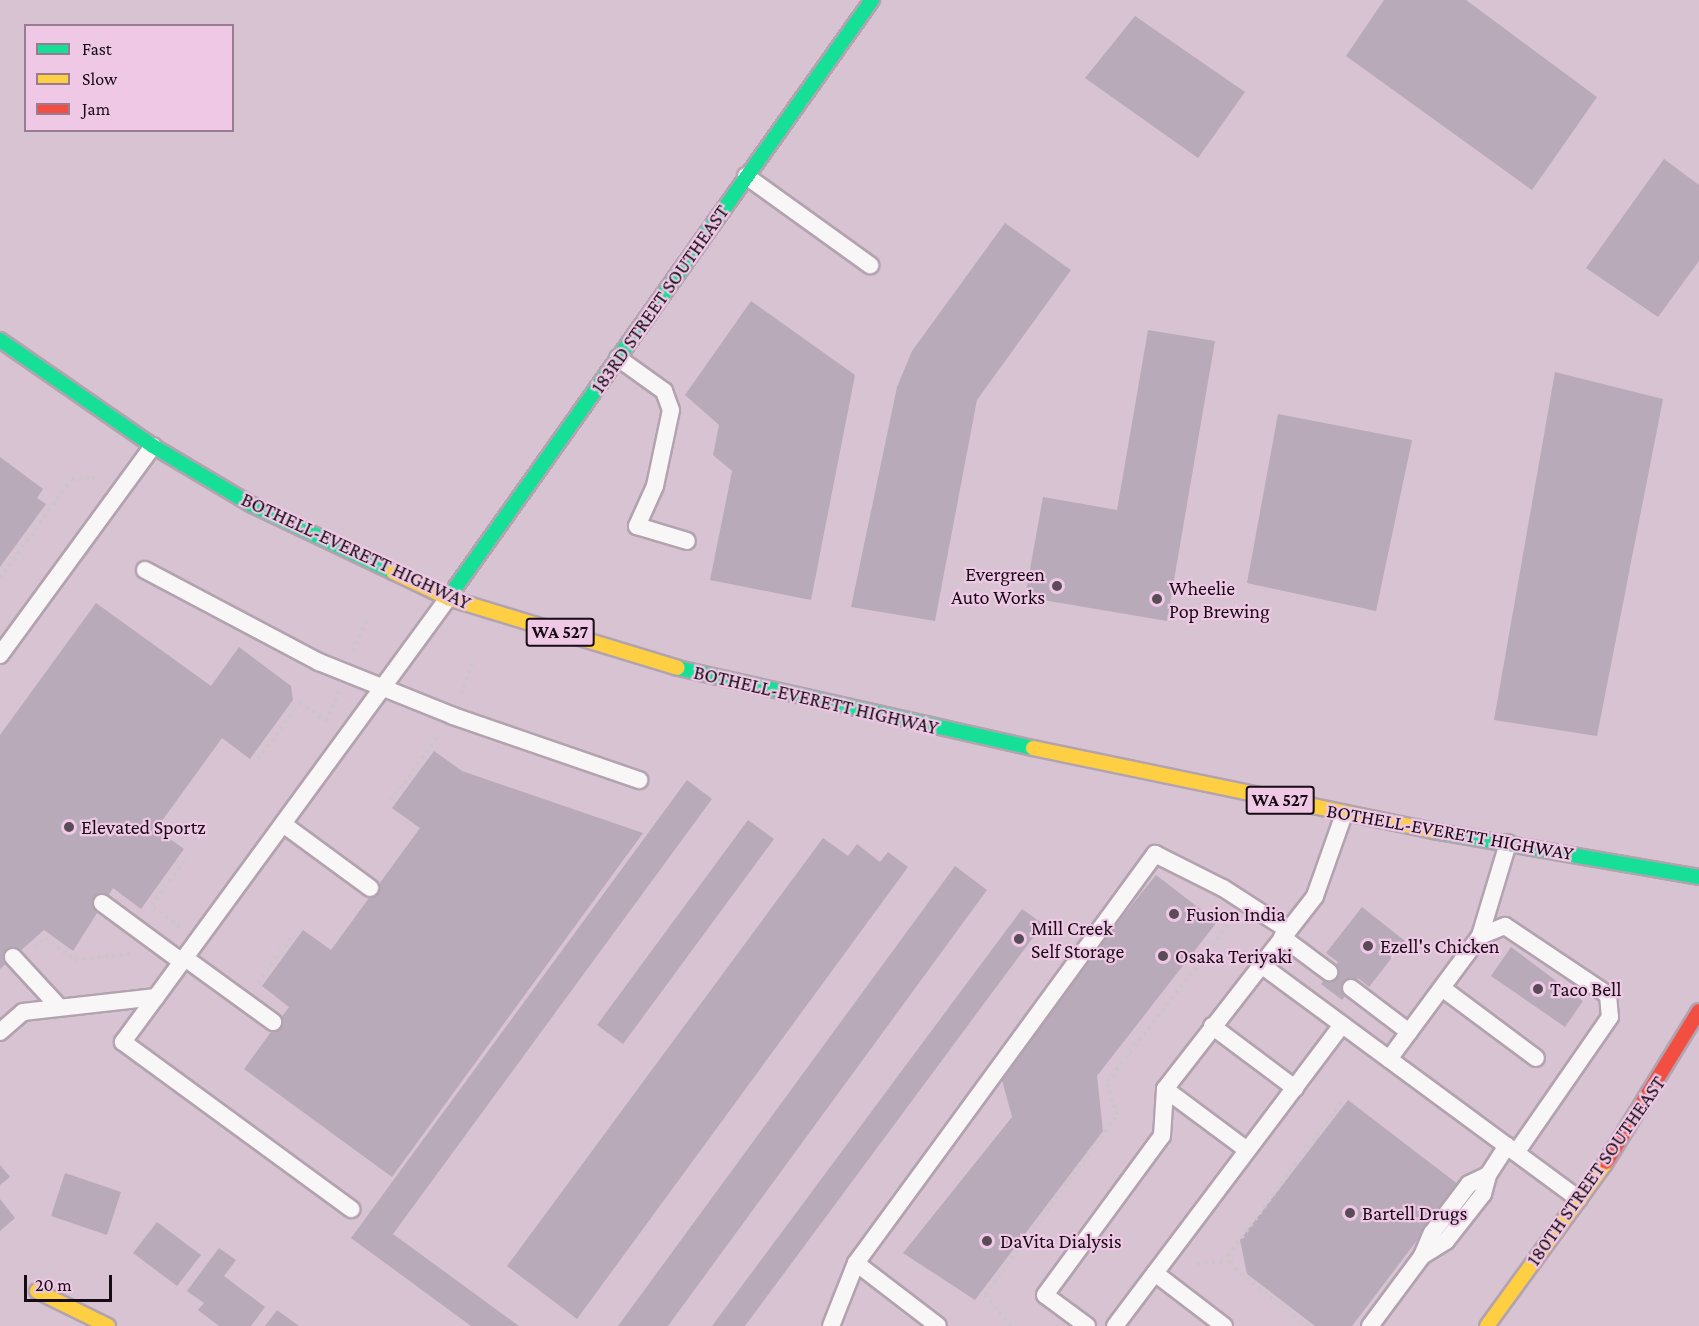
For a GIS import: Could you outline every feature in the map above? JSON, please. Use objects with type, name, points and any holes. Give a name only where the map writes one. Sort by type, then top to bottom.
[{"type":"main road","name":"183RD STREET SOUTHEAST","points":[[448,598],[872,0]]},
{"type":"main road","name":"BOTHELL-EVERETT HIGHWAY","points":[[0,340],[153,446],[252,505],[448,598],[726,684],[1344,814],[1699,877]]},
{"type":"main road","name":"180TH STREET SOUTHEAST","points":[[1487,1326],[1579,1199],[1699,1011]]},
{"type":"main road","points":[[37,1291],[108,1326]]},
{"type":"lane","points":[[746,176],[870,265]]},
{"type":"lane","points":[[618,358],[664,391],[671,410],[655,486],[637,526],[687,540]]},
{"type":"lane","points":[[0,655],[153,446]]},
{"type":"lane","points":[[146,570],[249,629],[346,673],[639,780]]},
{"type":"lane","points":[[351,1209],[123,1042],[448,598]]},
{"type":"lane","points":[[1087,1326],[1045,1295],[1162,1136],[1165,1089],[1315,896],[1344,814]]},
{"type":"lane","points":[[283,824],[370,888]]},
{"type":"lane","points":[[1389,1059],[1480,936],[1508,843]]},
{"type":"lane","points":[[831,1326],[856,1263],[1155,854],[1285,933],[1329,972]]},
{"type":"lane","points":[[102,903],[273,1022]]},
{"type":"lane","points":[[1370,1326],[1422,1256],[1446,1240],[1483,1194],[1488,1174],[1512,1150],[1610,1017],[1608,995],[1505,926],[1480,936]]},
{"type":"lane","points":[[15,959],[60,1008]]},
{"type":"lane","points":[[1260,964],[1579,1199]]},
{"type":"lane","points":[[1351,988],[1409,1032]]},
{"type":"lane","points":[[1442,988],[1536,1058]]},
{"type":"lane","points":[[0,1032],[23,1012],[156,997]]},
{"type":"lane","points":[[1115,1326],[1342,1025]]},
{"type":"lane","points":[[1212,1026],[1295,1088]]},
{"type":"lane","points":[[1165,1089],[1247,1150]]},
{"type":"lane","points":[[856,1263],[938,1326]]},
{"type":"lane","points":[[1155,1273],[1224,1326]]},
{"type":"path","points":[[0,578],[72,479],[92,479],[96,473]]},
{"type":"path","points":[[258,759],[300,702],[326,721],[367,620]]},
{"type":"path","points":[[1011,1326],[985,1295],[1117,1115],[1107,1083],[1236,915]]},
{"type":"path","points":[[244,1001],[291,937]]},
{"type":"path","points":[[15,959],[45,938],[75,960],[133,954]]},
{"type":"path","points":[[1308,1326],[1228,1256],[1342,1101]]},
{"type":"path","points":[[1197,1264],[1231,1261]]},
{"type":"building","points":[[1384,0],[1466,0],[1597,97],[1532,190],[1346,56]]},
{"type":"building","points":[[1135,16],[1245,92],[1198,158],[1085,78]]},
{"type":"building","points":[[1664,159],[1699,185],[1699,261],[1658,317],[1586,268]]},
{"type":"building","points":[[1005,223],[1071,270],[977,400],[935,621],[851,607],[897,387],[912,351]]},
{"type":"building","points":[[751,301],[855,375],[811,600],[710,580],[732,471],[713,455],[719,425],[685,395]]},
{"type":"building","points":[[1148,330],[1215,341],[1167,621],[1025,597],[1043,497],[1117,510]]},
{"type":"building","points":[[1555,372],[1663,399],[1597,736],[1494,720]]},
{"type":"building","points":[[1278,414],[1412,440],[1376,611],[1247,583]]},
{"type":"building","points":[[0,457],[43,489],[37,498],[46,504],[0,567]]},
{"type":"building","points":[[96,603],[211,686],[239,647],[291,686],[293,700],[250,759],[222,738],[156,829],[184,849],[141,909],[113,888],[73,951],[44,930],[0,969],[0,735]]},
{"type":"building","points":[[434,751],[462,771],[643,833],[392,1177],[244,1069],[289,1007],[262,986],[303,930],[331,950],[420,828],[392,808]]},
{"type":"building","points":[[687,780],[712,799],[393,1234],[519,1326],[471,1326],[351,1238]]},
{"type":"building","points":[[748,820],[774,839],[623,1044],[597,1025]]},
{"type":"building","points":[[823,838],[848,856],[857,844],[880,862],[888,852],[908,867],[577,1319],[507,1266]]},
{"type":"building","points":[[955,866],[987,890],[668,1326],[618,1326]]},
{"type":"building","points":[[1156,875],[1217,922],[1097,1076],[1103,1131],[975,1300],[903,1253],[1012,1117],[999,1069]]},
{"type":"building","points":[[1362,907],[1405,941],[1369,987],[1358,978],[1342,1000],[1321,984],[1338,962],[1326,953]]},
{"type":"building","points":[[1022,909],[1043,924],[745,1326],[712,1326]]},
{"type":"building","name":"Taco Bell","points":[[1511,947],[1583,1001],[1565,1027],[1491,976]]},
{"type":"building","name":"Bartell Drugs","points":[[1348,1100],[1459,1185],[1352,1326],[1315,1326],[1247,1274],[1240,1240]]},
{"type":"building","points":[[0,1165],[10,1177],[0,1185]]},
{"type":"building","points":[[65,1173],[121,1192],[107,1235],[51,1216]]},
{"type":"building","points":[[0,1199],[15,1218],[0,1231]]},
{"type":"building","points":[[157,1222],[201,1255],[177,1286],[133,1253]]},
{"type":"building","points":[[219,1248],[236,1260],[224,1276],[265,1307],[251,1326],[219,1326],[198,1310],[204,1303],[187,1291]]},
{"type":"building","points":[[277,1310],[299,1326],[265,1326]]},
{"type":"traffic: fast","points":[[448,598],[872,0]]},
{"type":"traffic: fast","points":[[0,340],[153,446],[252,505],[393,572]]},
{"type":"traffic: fast","points":[[678,668],[1033,748]]},
{"type":"traffic: fast","points":[[1433,831],[1699,877]]},
{"type":"traffic: slow","points":[[393,572],[448,598],[678,668]]},
{"type":"traffic: slow","points":[[1033,748],[1433,831]]},
{"type":"traffic: slow","points":[[1487,1326],[1606,1162]]},
{"type":"traffic: slow","points":[[37,1291],[108,1326]]},
{"type":"traffic: jam","points":[[1606,1162],[1699,1011]]},
{"type":"place","name":"Evergreen Auto Works","points":[[1057,586]]},
{"type":"place","name":"Wheelie Pop Brewing","points":[[1157,599]]},
{"type":"place","name":"Elevated Sportz","points":[[69,827]]},
{"type":"place","name":"Fusion India","points":[[1174,914]]},
{"type":"place","name":"Mill Creek Self Storage","points":[[1019,939]]},
{"type":"place","name":"Ezell's Chicken","points":[[1368,946]]},
{"type":"place","name":"Osaka Teriyaki","points":[[1163,956]]},
{"type":"place","name":"Taco Bell","points":[[1538,989]]},
{"type":"place","name":"Bartell Drugs","points":[[1350,1213]]},
{"type":"place","name":"DaVita Dialysis","points":[[987,1241]]}]
